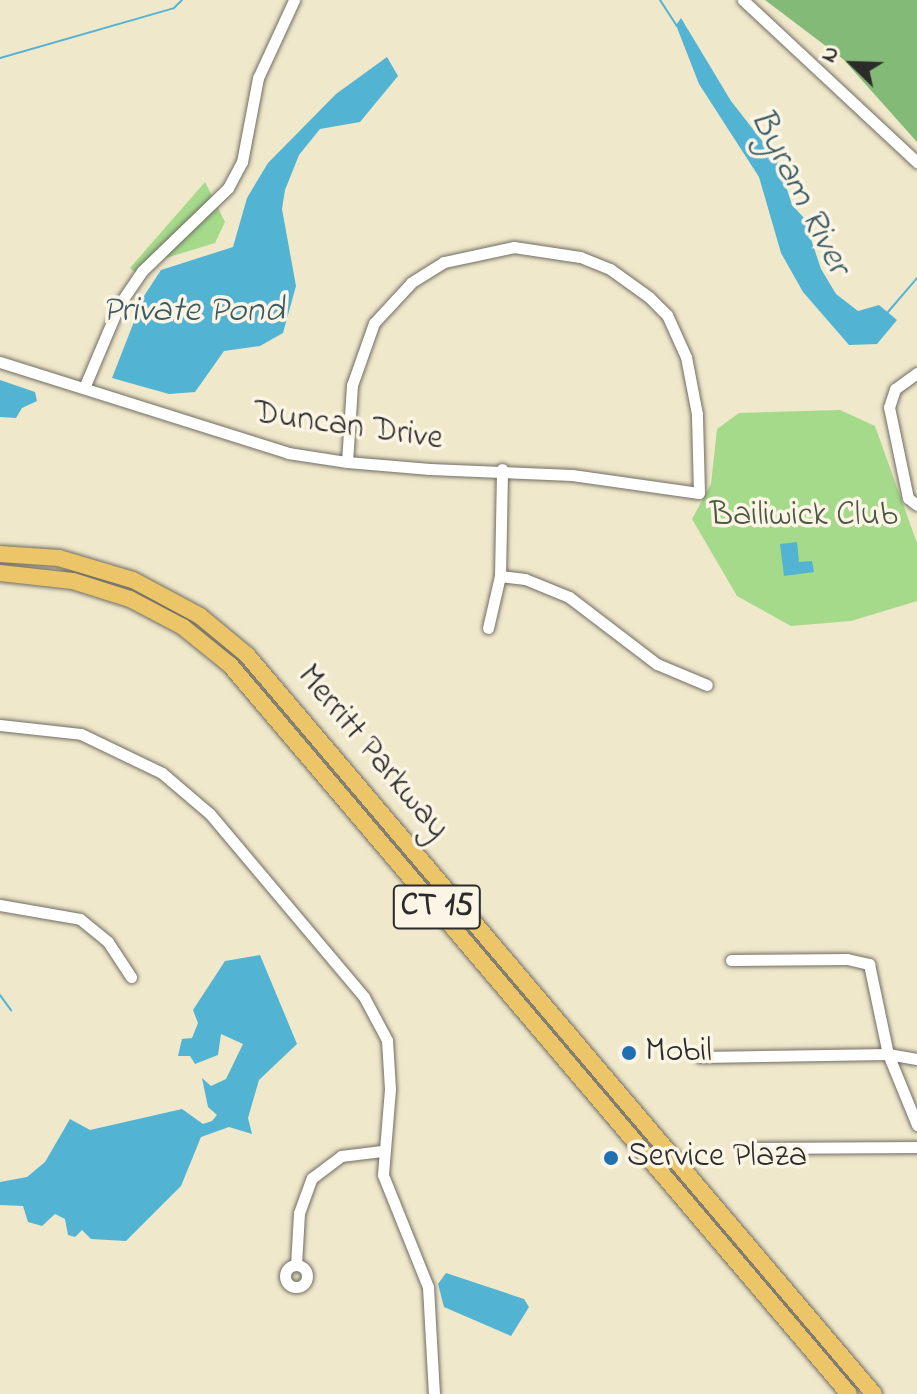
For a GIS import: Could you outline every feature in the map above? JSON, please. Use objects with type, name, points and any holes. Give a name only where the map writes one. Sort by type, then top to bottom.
[{"type":"highway","name":"Merritt Parkway","points":[[0,554],[59,558],[133,580],[200,616],[247,655],[874,1394]]},
{"type":"highway","name":"Merritt Parkway","points":[[0,573],[58,578],[130,599],[183,627],[230,665],[845,1390]]},
{"type":"highway","points":[[846,1361],[883,1394]]},
{"type":"street","points":[[84,388],[119,305],[142,271],[228,188],[242,162],[258,78],[294,0]]},
{"type":"street","points":[[743,0],[917,162]]},
{"type":"street","name":"Duncan Drive","points":[[0,362],[246,443],[347,462],[502,469],[699,493],[692,380],[667,315],[610,269],[537,249],[514,247],[444,262],[411,283],[374,323],[352,385],[347,462]]},
{"type":"street","points":[[917,373],[895,389],[889,407],[908,498],[917,505]]},
{"type":"street","points":[[488,628],[500,576],[502,469]]},
{"type":"street","points":[[500,576],[525,579],[569,597],[657,664],[707,685]]},
{"type":"street","points":[[0,725],[54,729],[108,743],[162,773],[210,814],[349,977],[378,1020],[391,1064],[382,1151],[390,1198],[428,1287],[434,1394]]},
{"type":"street","points":[[0,905],[80,919],[108,942],[131,977]]},
{"type":"street","points":[[731,960],[847,959],[872,967],[888,1054],[917,1125]]},
{"type":"street","points":[[700,1057],[888,1054],[917,1059]]},
{"type":"street","points":[[753,1148],[917,1147]]},
{"type":"street","points":[[296,1265],[299,1213],[312,1178],[341,1156],[382,1151]]},
{"type":"green space","points":[[765,0],[917,0],[917,142],[843,59]]},
{"type":"green space","points":[[205,182],[225,222],[215,243],[153,262],[141,277],[130,268]]},
{"type":"green space","name":"Bailiwick Club","points":[[840,410],[875,426],[917,543],[917,601],[851,621],[791,626],[737,596],[692,519],[711,484],[717,429],[739,413]]},
{"type":"water","points":[[681,18],[731,101],[778,161],[792,205],[804,218],[821,269],[836,294],[858,311],[879,305],[897,320],[877,344],[849,345],[803,292],[781,253],[759,177],[699,84],[676,25]]},
{"type":"water","name":"Private Pond","points":[[387,57],[398,76],[360,122],[320,129],[299,155],[285,190],[282,209],[296,286],[283,333],[260,346],[224,351],[195,392],[169,394],[112,378],[144,296],[161,270],[233,247],[247,198],[268,163],[336,94]]},
{"type":"water","points":[[0,380],[35,392],[37,401],[22,408],[16,418],[0,417]]},
{"type":"water","points":[[797,542],[799,562],[812,561],[814,572],[784,576],[780,544]]},
{"type":"water","points":[[260,955],[297,1044],[259,1080],[248,1118],[252,1134],[229,1127],[201,1137],[181,1186],[126,1241],[91,1239],[82,1230],[75,1237],[68,1235],[65,1219],[55,1214],[42,1226],[28,1222],[23,1206],[0,1205],[0,1182],[27,1177],[45,1162],[70,1119],[90,1130],[182,1109],[203,1124],[212,1121],[217,1115],[208,1107],[202,1078],[211,1086],[226,1079],[243,1044],[221,1034],[218,1055],[195,1064],[190,1056],[178,1056],[182,1039],[192,1038],[198,1023],[193,1010],[225,961]]},
{"type":"water","points":[[446,1273],[524,1299],[529,1307],[511,1336],[444,1307],[438,1284]]},
{"type":"waterway","name":"Byram River","points":[[0,58],[174,8],[182,0]]},
{"type":"waterway","name":"Byram River","points":[[660,0],[677,26]]},
{"type":"waterway","name":"Byram River","points":[[888,312],[917,278]]},
{"type":"waterway","points":[[0,995],[11,1010]]},
{"type":"place","name":"Mobil","points":[[629,1053]]},
{"type":"place","name":"Service Plaza","points":[[611,1158]]}]
